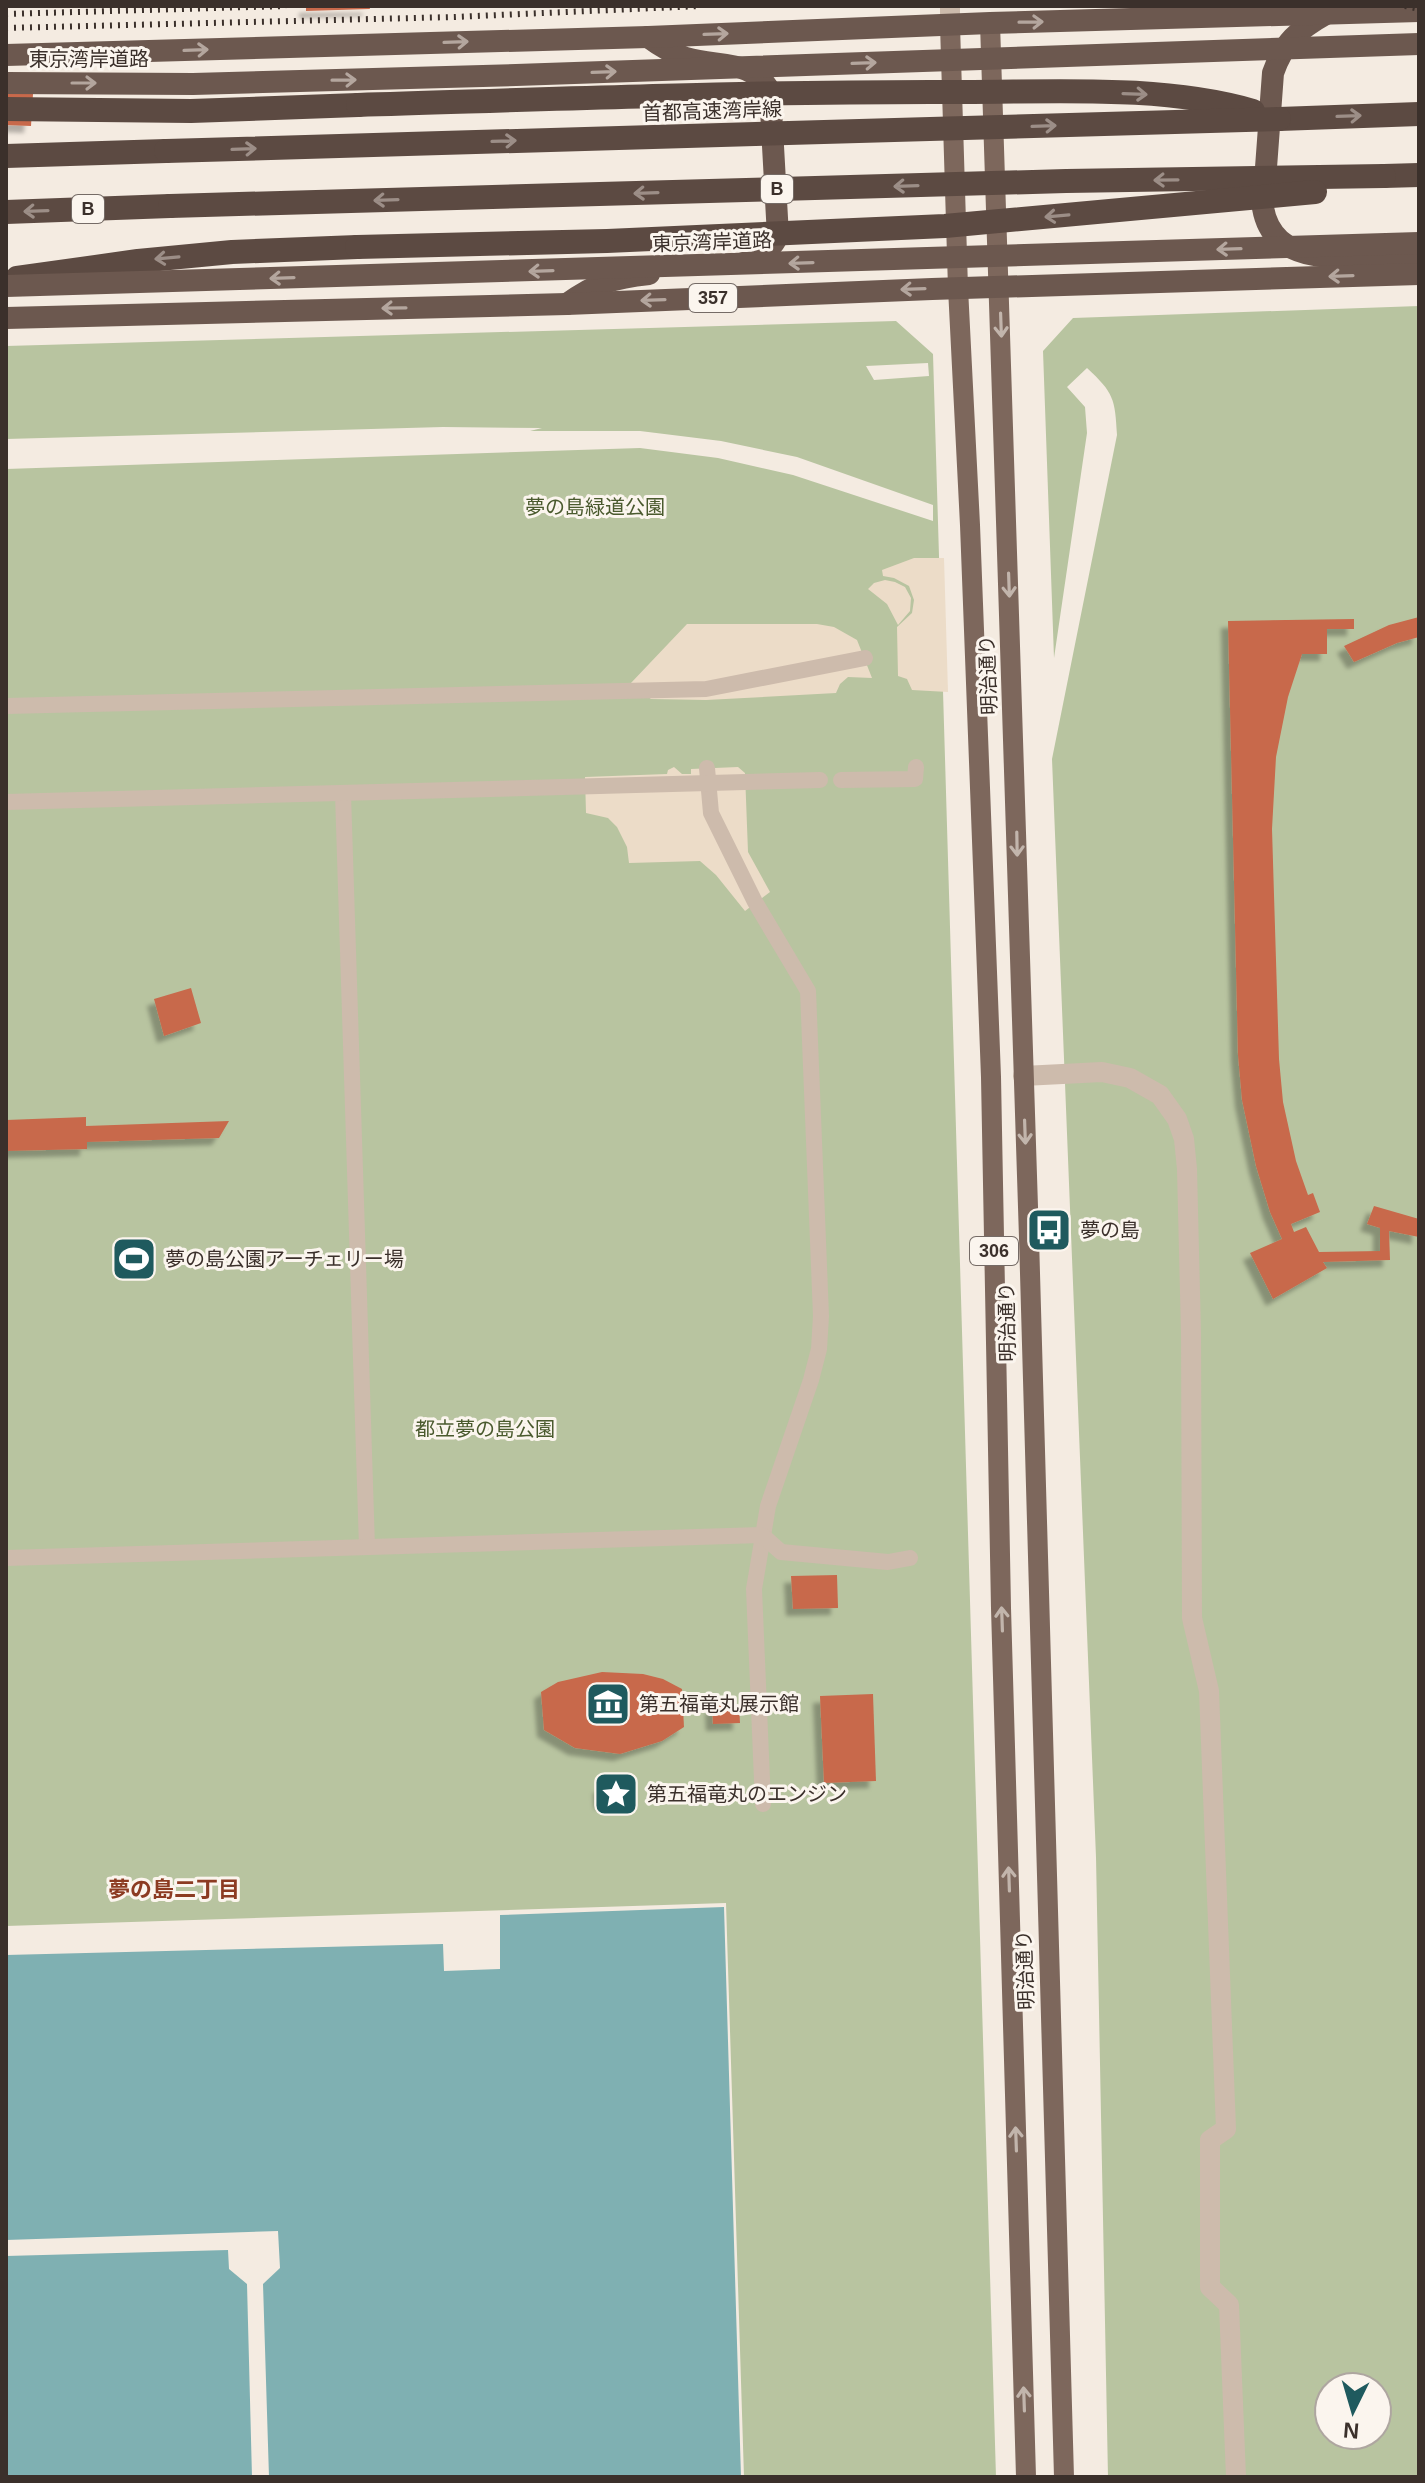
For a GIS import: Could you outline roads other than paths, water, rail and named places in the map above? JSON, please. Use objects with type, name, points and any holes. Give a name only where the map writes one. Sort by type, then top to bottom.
[{"type":"highway","points":[[6,55],[648,37],[950,15],[1419,11]]},
{"type":"highway","points":[[1327,13],[1289,39],[1273,73],[1263,208],[1265,221],[1281,243],[1297,252],[1419,259]]},
{"type":"highway","points":[[567,304],[591,287],[626,276],[754,261],[765,255],[778,236],[770,92],[764,80],[754,72],[739,67],[688,59],[664,49],[648,37]]},
{"type":"highway","name":"東京湾岸道路","points":[[6,83],[193,84],[1419,44]]},
{"type":"highway","points":[[6,109],[191,111],[837,91],[1070,92],[1161,95],[1231,105],[1279,119]]},
{"type":"highway","name":"首都高速湾岸線","points":[[6,156],[1419,114]]},
{"type":"highway","name":"B","points":[[6,212],[1066,181],[1419,175]]},
{"type":"highway","points":[[6,279],[232,252],[945,226],[1322,191],[1384,176]]},
{"type":"highway","name":"東京湾岸道路","points":[[6,286],[1419,243]]},
{"type":"highway","name":"357","points":[[6,318],[567,304],[1419,274]]},
{"type":"main road","name":"明治通り","points":[[990,14],[1064,2477]]},
{"type":"main road","name":"明治通り","points":[[950,15],[958,288],[991,1077],[1001,1608],[1026,2477]]},
{"type":"street","points":[[6,706],[706,689],[865,658]]},
{"type":"street","points":[[841,780],[915,779],[916,767]]},
{"type":"street","points":[[707,775],[711,813],[755,902],[808,991],[821,1316],[819,1349],[811,1380],[768,1506],[754,1589],[763,1804]]},
{"type":"street","points":[[6,802],[343,794],[707,775],[820,780]]},
{"type":"street","points":[[343,794],[367,1547]]},
{"type":"street","points":[[1023,1076],[1102,1072],[1130,1078],[1160,1095],[1177,1119],[1184,1139],[1191,1333],[1192,1618],[1209,1691],[1226,2129],[1210,2140],[1210,2287],[1229,2305],[1236,2477]]},
{"type":"street","points":[[6,1558],[762,1535],[781,1552],[888,1562],[910,1558]]},
{"type":"water","points":[[724,1907],[741,2477],[6,2477],[6,1955],[443,1944],[444,1971],[500,1969],[500,1915]]},
{"type":"railway","points":[[6,14],[286,6]]},
{"type":"railway","points":[[6,28],[454,17],[701,6]]},
{"type":"railway","points":[[1405,6],[1419,9]]},
{"type":"place","name":"夢の島","points":[[1049,1230]]},
{"type":"place","name":"夢の島公園アーチェリー場","points":[[134,1259]]},
{"type":"place","name":"第五福竜丸展示館","points":[[608,1704]]},
{"type":"place","name":"第五福竜丸のエンジン","points":[[616,1794]]},
{"type":"district","name":"夢の島二丁目","points":[[174,1889]]},
{"type":"park label","name":"夢の島緑道公園","points":[[595,507]]},
{"type":"park label","name":"都立夢の島公園","points":[[485,1429]]}]
